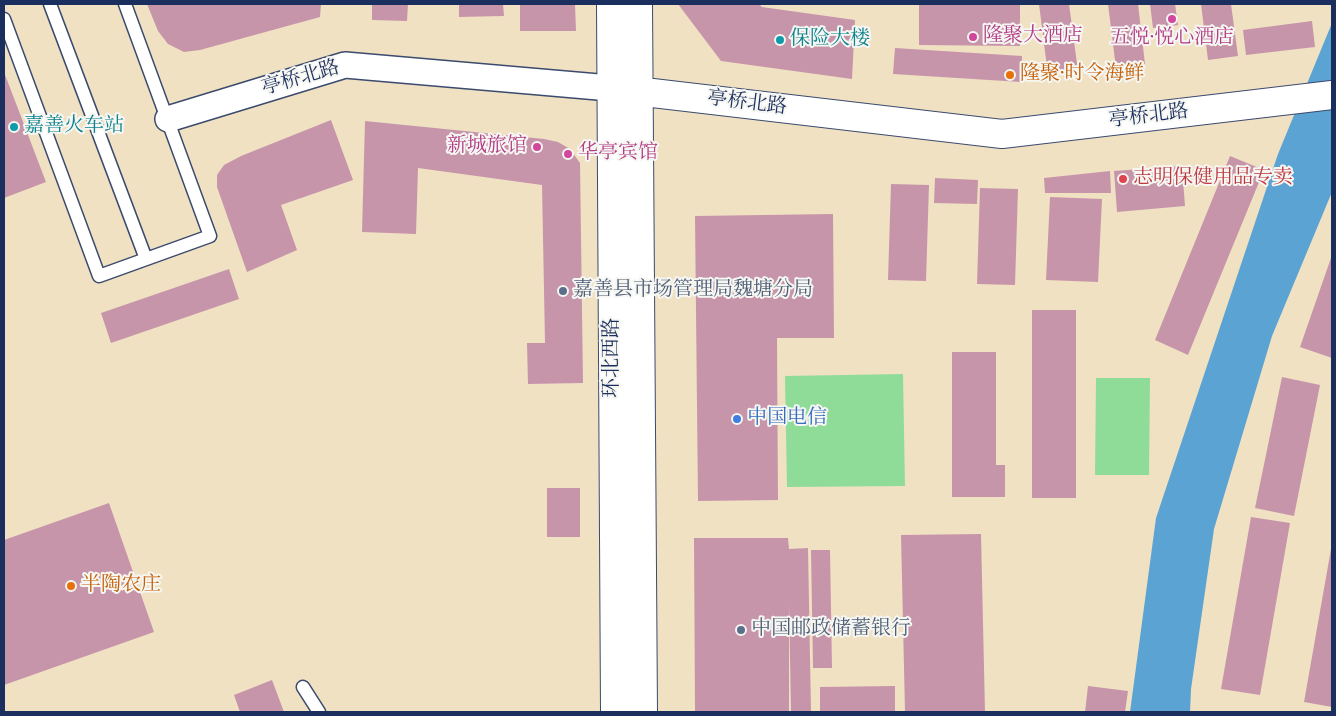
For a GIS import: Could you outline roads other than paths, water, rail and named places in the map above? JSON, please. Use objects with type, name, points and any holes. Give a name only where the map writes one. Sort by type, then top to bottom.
[{"type":"street","name":"环北西路","points":[[611,4],[615,712]]},
{"type":"street","name":"环北西路","points":[[638,4],[643,712]]},
{"type":"street","name":"亭桥北路","points":[[168,119],[345,65],[639,91],[1002,134],[1332,96]]},
{"type":"lane","points":[[50,4],[146,259]]},
{"type":"lane","points":[[4,20],[99,276],[210,236],[125,4]]},
{"type":"lane","points":[[303,687],[319,712]]},
{"type":"water","points":[[1332,23],[1332,192],[1272,336],[1214,529],[1191,689],[1190,712],[1130,712],[1156,518],[1278,154]]},
{"type":"place","name":"五悦·悦心酒店","points":[[1172,19]]},
{"type":"place","name":"隆聚大酒店","points":[[973,37]]},
{"type":"place","name":"保险大楼","points":[[780,40]]},
{"type":"place","name":"隆聚·时令海鲜","points":[[1010,75]]},
{"type":"place","name":"嘉善火车站","points":[[14,127]]},
{"type":"place","name":"新城旅馆","points":[[537,147]]},
{"type":"place","name":"华亭宾馆","points":[[568,154]]},
{"type":"place","name":"志明保健用品专卖","points":[[1123,179]]},
{"type":"place","name":"嘉善县市场管理局魏塘分局","points":[[563,291]]},
{"type":"place","name":"中国电信","points":[[737,419]]},
{"type":"place","name":"半陶农庄","points":[[71,586]]},
{"type":"place","name":"中国邮政储蓄银行","points":[[741,630]]}]
